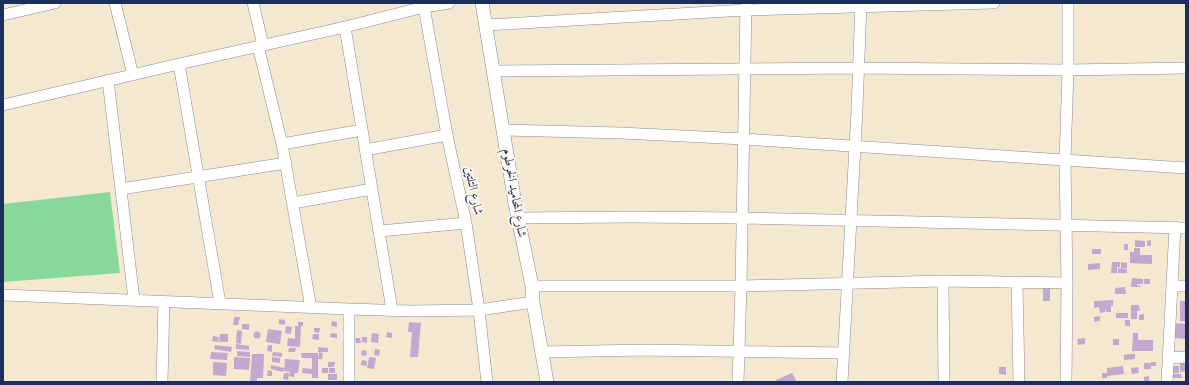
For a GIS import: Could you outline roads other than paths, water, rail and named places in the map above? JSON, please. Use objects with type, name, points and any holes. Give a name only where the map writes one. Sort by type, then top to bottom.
[{"type":"street","points":[[3,15],[55,3]]},
{"type":"street","points":[[115,3],[133,75]]},
{"type":"street","points":[[253,3],[286,163],[311,308]]},
{"type":"street","points":[[3,105],[345,27],[424,7],[447,3]]},
{"type":"street","name":"شارع المحاميد الخرطوم","points":[[482,3],[487,25],[518,218],[532,286],[533,302],[546,382]]},
{"type":"street","points":[[487,25],[746,7],[994,3]]},
{"type":"street","points":[[1066,382],[1067,283],[1065,160],[1068,70],[1068,3]]},
{"type":"street","points":[[842,382],[861,5]]},
{"type":"street","name":"شارع التلتين","points":[[424,7],[447,136],[466,223],[480,310],[487,382]]},
{"type":"street","points":[[738,382],[746,7]]},
{"type":"street","points":[[345,27],[392,310]]},
{"type":"street","points":[[179,64],[220,303]]},
{"type":"street","points":[[494,72],[858,68],[1068,70],[1186,68]]},
{"type":"street","points":[[108,80],[134,300]]},
{"type":"street","points":[[282,144],[362,130]]},
{"type":"street","points":[[504,130],[621,133],[744,139],[1186,168]]},
{"type":"street","points":[[366,150],[447,136]]},
{"type":"street","points":[[121,189],[286,163]]},
{"type":"street","points":[[293,203],[372,189]]},
{"type":"street","points":[[518,218],[742,218],[1181,228],[1173,286],[1167,382]]},
{"type":"street","points":[[380,232],[466,223]]},
{"type":"street","points":[[532,286],[741,286],[943,282],[1067,283]]},
{"type":"street","points":[[943,282],[944,382]]},
{"type":"street","points":[[1017,282],[1019,382]]},
{"type":"street","points":[[1173,286],[1186,286]]},
{"type":"street","points":[[3,295],[392,310],[480,310],[533,302]]},
{"type":"street","points":[[162,382],[164,301]]},
{"type":"street","points":[[349,309],[349,382]]},
{"type":"street","points":[[542,352],[644,350],[844,353]]},
{"type":"street","points":[[1168,358],[1186,357]]}]
